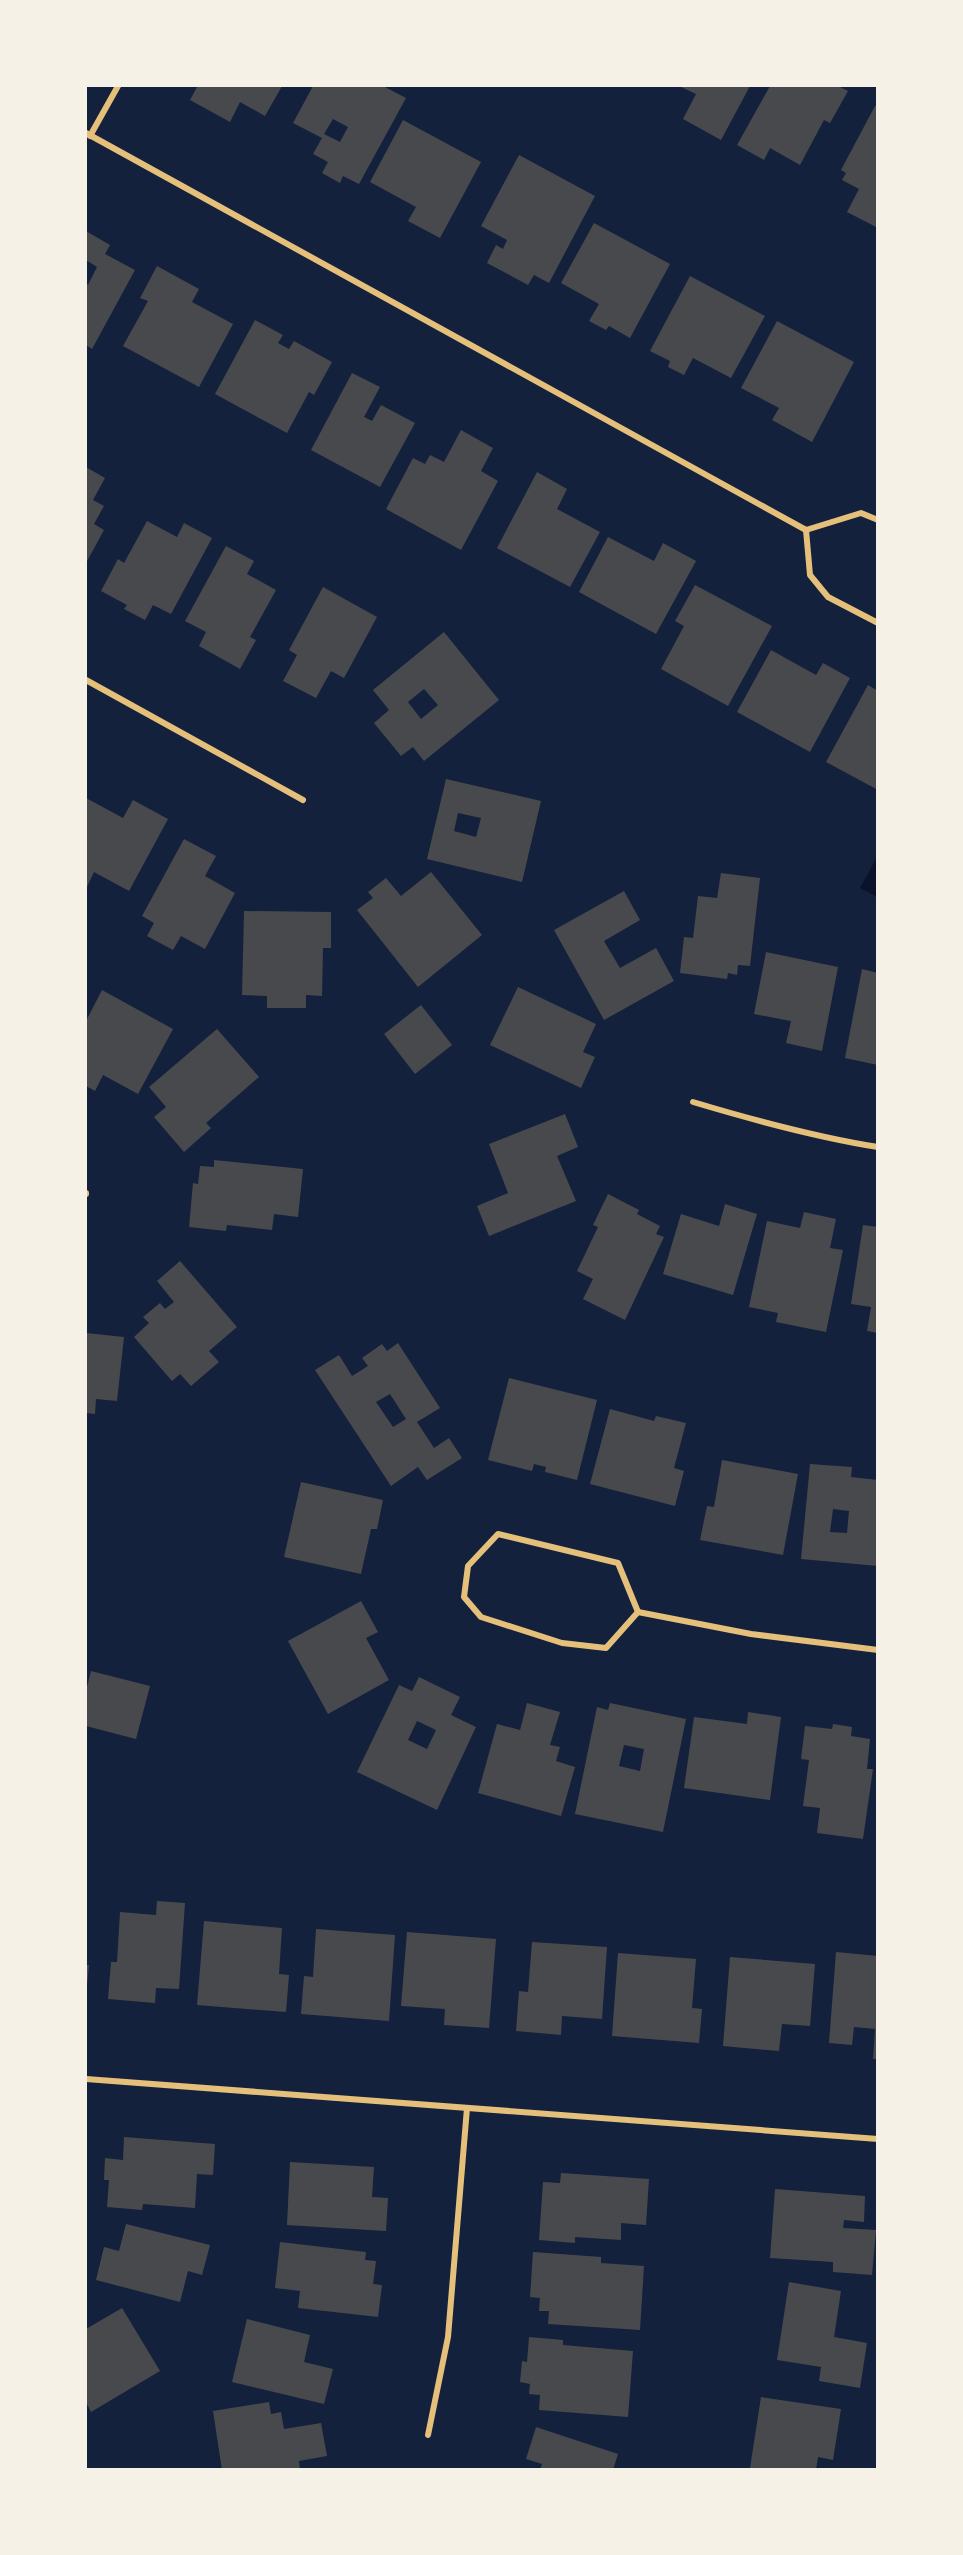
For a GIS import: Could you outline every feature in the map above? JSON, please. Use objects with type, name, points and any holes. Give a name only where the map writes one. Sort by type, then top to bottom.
[{"type":"street","points":[[118,86],[88,134],[806,530],[861,513],[878,520]]},
{"type":"street","points":[[806,530],[810,575],[828,597],[878,623]]},
{"type":"street","points":[[86,680],[303,800]]},
{"type":"street","points":[[693,1102],[793,1130],[878,1147]]},
{"type":"street","points":[[498,1534],[618,1563],[638,1612],[606,1648],[562,1643],[480,1617],[464,1597],[468,1566],[498,1534]]},
{"type":"street","points":[[638,1612],[751,1634],[878,1650]]},
{"type":"street","points":[[86,2079],[878,2139]]},
{"type":"street","points":[[428,2435],[448,2337],[467,2108]]},
{"type":"water","points":[[877,857],[877,897],[860,888]]},
{"type":"building","points":[[194,86],[282,86],[265,116],[240,102],[230,122],[190,100],[197,87]]},
{"type":"building","points":[[313,86],[383,86],[406,98],[359,184],[343,176],[340,183],[322,173],[328,162],[313,154],[322,138],[293,123]],"holes":[[[333,119],[348,127],[340,142],[324,134]]]},
{"type":"building","points":[[679,86],[750,86],[721,140],[683,119],[696,94]]},
{"type":"building","points":[[770,86],[838,86],[848,91],[830,123],[824,120],[800,165],[770,148],[764,160],[737,145]]},
{"type":"building","points":[[875,106],[878,107],[878,228],[847,212],[859,189],[842,180],[846,173],[841,170]]},
{"type":"building","points":[[403,120],[481,162],[440,238],[408,221],[416,207],[370,182]]},
{"type":"building","points":[[519,155],[595,196],[549,283],[534,275],[528,285],[487,263],[496,245],[503,249],[507,240],[481,226]]},
{"type":"building","points":[[594,223],[670,264],[630,338],[609,326],[606,330],[589,321],[599,304],[561,283]]},
{"type":"building","points":[[86,231],[110,245],[105,254],[135,270],[92,349],[86,345],[86,283],[88,285],[97,267],[86,260]]},
{"type":"building","points":[[157,266],[199,289],[192,302],[233,324],[199,387],[123,346],[148,301],[140,298]]},
{"type":"building","points":[[690,276],[765,316],[731,378],[693,358],[684,375],[668,367],[670,361],[650,351]]},
{"type":"building","points":[[255,320],[283,335],[278,343],[289,349],[294,341],[332,362],[314,395],[309,392],[287,433],[215,394]]},
{"type":"building","points":[[777,321],[854,362],[812,442],[772,420],[779,408],[741,388]]},
{"type":"building","points":[[352,373],[380,387],[364,417],[372,421],[381,405],[415,423],[380,487],[311,450]]},
{"type":"building","points":[[461,430],[493,448],[481,471],[498,481],[461,550],[386,509],[413,458],[425,464],[430,455],[444,462]]},
{"type":"building","points":[[86,467],[105,478],[93,500],[104,506],[94,524],[104,530],[86,563]]},
{"type":"building","points":[[537,472],[567,489],[557,509],[600,532],[570,587],[497,548]]},
{"type":"building","points":[[147,521],[177,537],[184,523],[212,538],[171,614],[153,605],[145,620],[124,609],[127,605],[101,591],[118,559],[124,563]]},
{"type":"building","points":[[608,537],[654,561],[663,543],[696,561],[656,634],[579,592]]},
{"type":"building","points":[[226,546],[254,561],[247,574],[276,590],[250,637],[256,640],[240,669],[199,646],[206,632],[185,621]]},
{"type":"building","points":[[695,585],[772,626],[728,706],[661,669],[684,626],[675,621]]},
{"type":"building","points":[[323,587],[377,617],[344,678],[331,671],[316,698],[283,681],[297,655],[289,650]]},
{"type":"building","points":[[444,632],[499,700],[424,761],[413,747],[401,756],[374,723],[389,710],[373,690]],"holes":[[[424,689],[438,705],[421,719],[408,702]]]},
{"type":"building","points":[[771,650],[816,675],[823,663],[850,678],[810,752],[737,712]]},
{"type":"building","points":[[868,685],[878,691],[878,790],[826,762]]},
{"type":"building","points":[[446,779],[541,801],[522,882],[427,859]],"holes":[[[458,813],[481,818],[476,837],[454,831]]]},
{"type":"building","points":[[86,798],[123,818],[133,800],[168,819],[129,891],[94,872],[86,889]]},
{"type":"building","points":[[184,839],[216,856],[205,876],[235,893],[205,949],[181,936],[173,950],[147,936],[154,923],[142,916]]},
{"type":"building","points":[[431,872],[482,935],[418,987],[357,910],[373,898],[368,892],[386,878],[401,896]]},
{"type":"building","points":[[721,873],[760,878],[750,966],[738,965],[737,975],[728,973],[727,979],[680,973],[684,937],[693,938],[698,896],[717,898]]},
{"type":"building","points":[[624,891],[640,920],[604,941],[620,968],[656,948],[674,981],[604,1020],[554,930]]},
{"type":"building","points":[[244,911],[331,912],[331,948],[323,948],[322,996],[306,995],[306,1008],[267,1008],[267,996],[242,995]]},
{"type":"building","points":[[766,952],[838,967],[822,1051],[786,1043],[791,1021],[754,1014]]},
{"type":"building","points":[[862,969],[878,973],[878,1065],[845,1058]]},
{"type":"building","points":[[518,987],[596,1024],[583,1052],[595,1057],[581,1088],[490,1045]]},
{"type":"building","points":[[102,990],[173,1029],[138,1094],[103,1075],[95,1091],[86,1086],[86,1021]]},
{"type":"building","points":[[421,1005],[452,1045],[415,1074],[384,1034]]},
{"type":"building","points":[[217,1029],[259,1077],[206,1123],[211,1128],[184,1152],[154,1117],[166,1107],[149,1087]]},
{"type":"building","points":[[565,1114],[578,1147],[557,1156],[576,1201],[489,1236],[477,1206],[508,1193],[489,1144]]},
{"type":"building","points":[[214,1160],[303,1169],[298,1217],[274,1214],[272,1230],[227,1225],[226,1231],[189,1227],[193,1183],[198,1184],[200,1166],[214,1167]]},
{"type":"building","points":[[608,1194],[639,1210],[637,1214],[660,1226],[656,1234],[664,1237],[625,1320],[583,1299],[593,1279],[577,1271],[598,1227],[593,1225]]},
{"type":"building","points":[[725,1204],[757,1214],[733,1295],[663,1274],[681,1214],[719,1226]]},
{"type":"building","points":[[804,1212],[836,1219],[830,1248],[843,1250],[826,1332],[776,1322],[778,1313],[749,1307],[767,1221],[800,1228]]},
{"type":"building","points":[[863,1225],[878,1227],[878,1333],[867,1331],[871,1307],[851,1304]]},
{"type":"building","points":[[180,1261],[237,1327],[209,1351],[219,1362],[191,1386],[180,1374],[172,1381],[134,1337],[149,1323],[143,1317],[160,1303],[165,1309],[174,1302],[157,1281]]},
{"type":"building","points":[[86,1333],[124,1337],[117,1401],[96,1399],[95,1414],[86,1413]]},
{"type":"building","points":[[398,1343],[440,1408],[417,1422],[434,1448],[449,1438],[462,1458],[427,1480],[418,1467],[391,1486],[315,1370],[339,1355],[352,1376],[368,1366],[362,1358],[382,1344],[387,1351]],"holes":[[[390,1394],[406,1419],[393,1427],[376,1402]]]},
{"type":"building","points":[[509,1378],[597,1400],[577,1480],[545,1472],[546,1467],[534,1464],[532,1471],[488,1460]]},
{"type":"building","points":[[610,1409],[654,1421],[656,1416],[686,1423],[674,1468],[684,1471],[675,1506],[590,1484]]},
{"type":"building","points":[[722,1460],[798,1474],[783,1555],[700,1540],[707,1506],[714,1507]]},
{"type":"building","points":[[810,1464],[852,1467],[851,1477],[878,1480],[878,1566],[801,1559]],"holes":[[[833,1509],[849,1511],[847,1533],[830,1532]]]},
{"type":"building","points":[[301,1482],[383,1500],[377,1529],[371,1529],[361,1574],[284,1557]]},
{"type":"building","points":[[361,1601],[378,1632],[366,1638],[389,1680],[328,1714],[288,1641]]},
{"type":"building","points":[[91,1671],[150,1686],[136,1739],[86,1726],[86,1691]]},
{"type":"building","points":[[419,1677],[460,1697],[451,1715],[476,1727],[437,1810],[357,1772],[399,1685],[412,1691]],"holes":[[[417,1721],[436,1730],[427,1749],[408,1740]]]},
{"type":"building","points":[[527,1703],[560,1712],[550,1745],[560,1747],[556,1761],[575,1767],[561,1816],[478,1793],[497,1724],[520,1730]]},
{"type":"building","points":[[610,1703],[686,1719],[663,1832],[575,1814],[597,1707],[608,1710]],"holes":[[[624,1745],[644,1749],[640,1771],[619,1766]]]},
{"type":"building","points":[[748,1712],[781,1717],[770,1800],[684,1788],[694,1717],[747,1724]]},
{"type":"building","points":[[833,1724],[852,1727],[851,1736],[870,1739],[867,1769],[873,1769],[863,1839],[817,1833],[820,1808],[803,1806],[809,1760],[801,1759],[805,1726],[832,1729]]},
{"type":"building","points":[[157,1901],[185,1903],[179,1989],[156,1988],[155,2003],[108,1999],[111,1962],[117,1962],[120,1912],[156,1915]]},
{"type":"building","points":[[204,1921],[282,1928],[279,1974],[289,1975],[286,2012],[197,2005]]},
{"type":"building","points":[[316,1929],[395,1935],[389,2021],[301,2014],[304,1976],[313,1977]]},
{"type":"building","points":[[407,1932],[496,1939],[489,2028],[444,2025],[445,2009],[401,2006]]},
{"type":"building","points":[[532,1942],[607,1947],[602,2019],[562,2016],[561,2035],[516,2031],[519,1991],[528,1992]]},
{"type":"building","points":[[836,1952],[878,1956],[878,2059],[873,2059],[875,2029],[854,2027],[852,2045],[829,2043]]},
{"type":"building","points":[[618,1953],[696,1959],[692,2008],[702,2009],[699,2043],[612,2036]]},
{"type":"building","points":[[730,1957],[815,1964],[810,2026],[782,2024],[779,2051],[723,2046]]},
{"type":"building","points":[[86,1965],[89,1965],[87,1985],[86,1985]]},
{"type":"building","points":[[124,2137],[215,2144],[213,2175],[197,2174],[195,2208],[143,2204],[142,2210],[107,2207],[109,2180],[104,2180],[105,2158],[123,2160]]},
{"type":"building","points":[[290,2162],[374,2167],[372,2197],[388,2198],[386,2231],[287,2225]]},
{"type":"building","points":[[561,2173],[649,2179],[646,2225],[621,2223],[621,2240],[575,2237],[575,2243],[539,2240],[543,2182],[560,2183]]},
{"type":"building","points":[[775,2189],[865,2196],[864,2222],[844,2220],[843,2228],[876,2230],[872,2275],[833,2272],[833,2262],[770,2258]]},
{"type":"building","points":[[126,2224],[210,2245],[202,2275],[188,2271],[180,2302],[96,2280],[104,2247],[119,2251]]},
{"type":"building","points":[[280,2242],[366,2252],[365,2260],[376,2261],[373,2284],[382,2285],[378,2317],[298,2308],[300,2291],[275,2288]]},
{"type":"building","points":[[533,2252],[601,2257],[601,2263],[644,2266],[640,2330],[548,2324],[549,2311],[539,2311],[540,2298],[530,2297]]},
{"type":"building","points":[[789,2282],[841,2291],[834,2337],[867,2343],[860,2388],[819,2381],[821,2367],[777,2360]]},
{"type":"building","points":[[122,2308],[160,2371],[91,2412],[86,2402],[86,2329]]},
{"type":"building","points":[[247,2319],[310,2335],[304,2362],[333,2369],[324,2404],[232,2382]]},
{"type":"building","points":[[529,2337],[563,2340],[563,2345],[633,2351],[628,2417],[539,2410],[540,2395],[529,2394],[530,2384],[520,2382],[522,2361],[527,2362]]},
{"type":"building","points":[[761,2397],[841,2409],[833,2460],[818,2457],[816,2470],[750,2468]]},
{"type":"building","points":[[269,2402],[271,2414],[281,2412],[284,2429],[321,2423],[327,2456],[299,2461],[300,2470],[222,2470],[213,2411]]},
{"type":"building","points":[[536,2427],[618,2454],[613,2470],[540,2470],[542,2464],[526,2459]]}]
